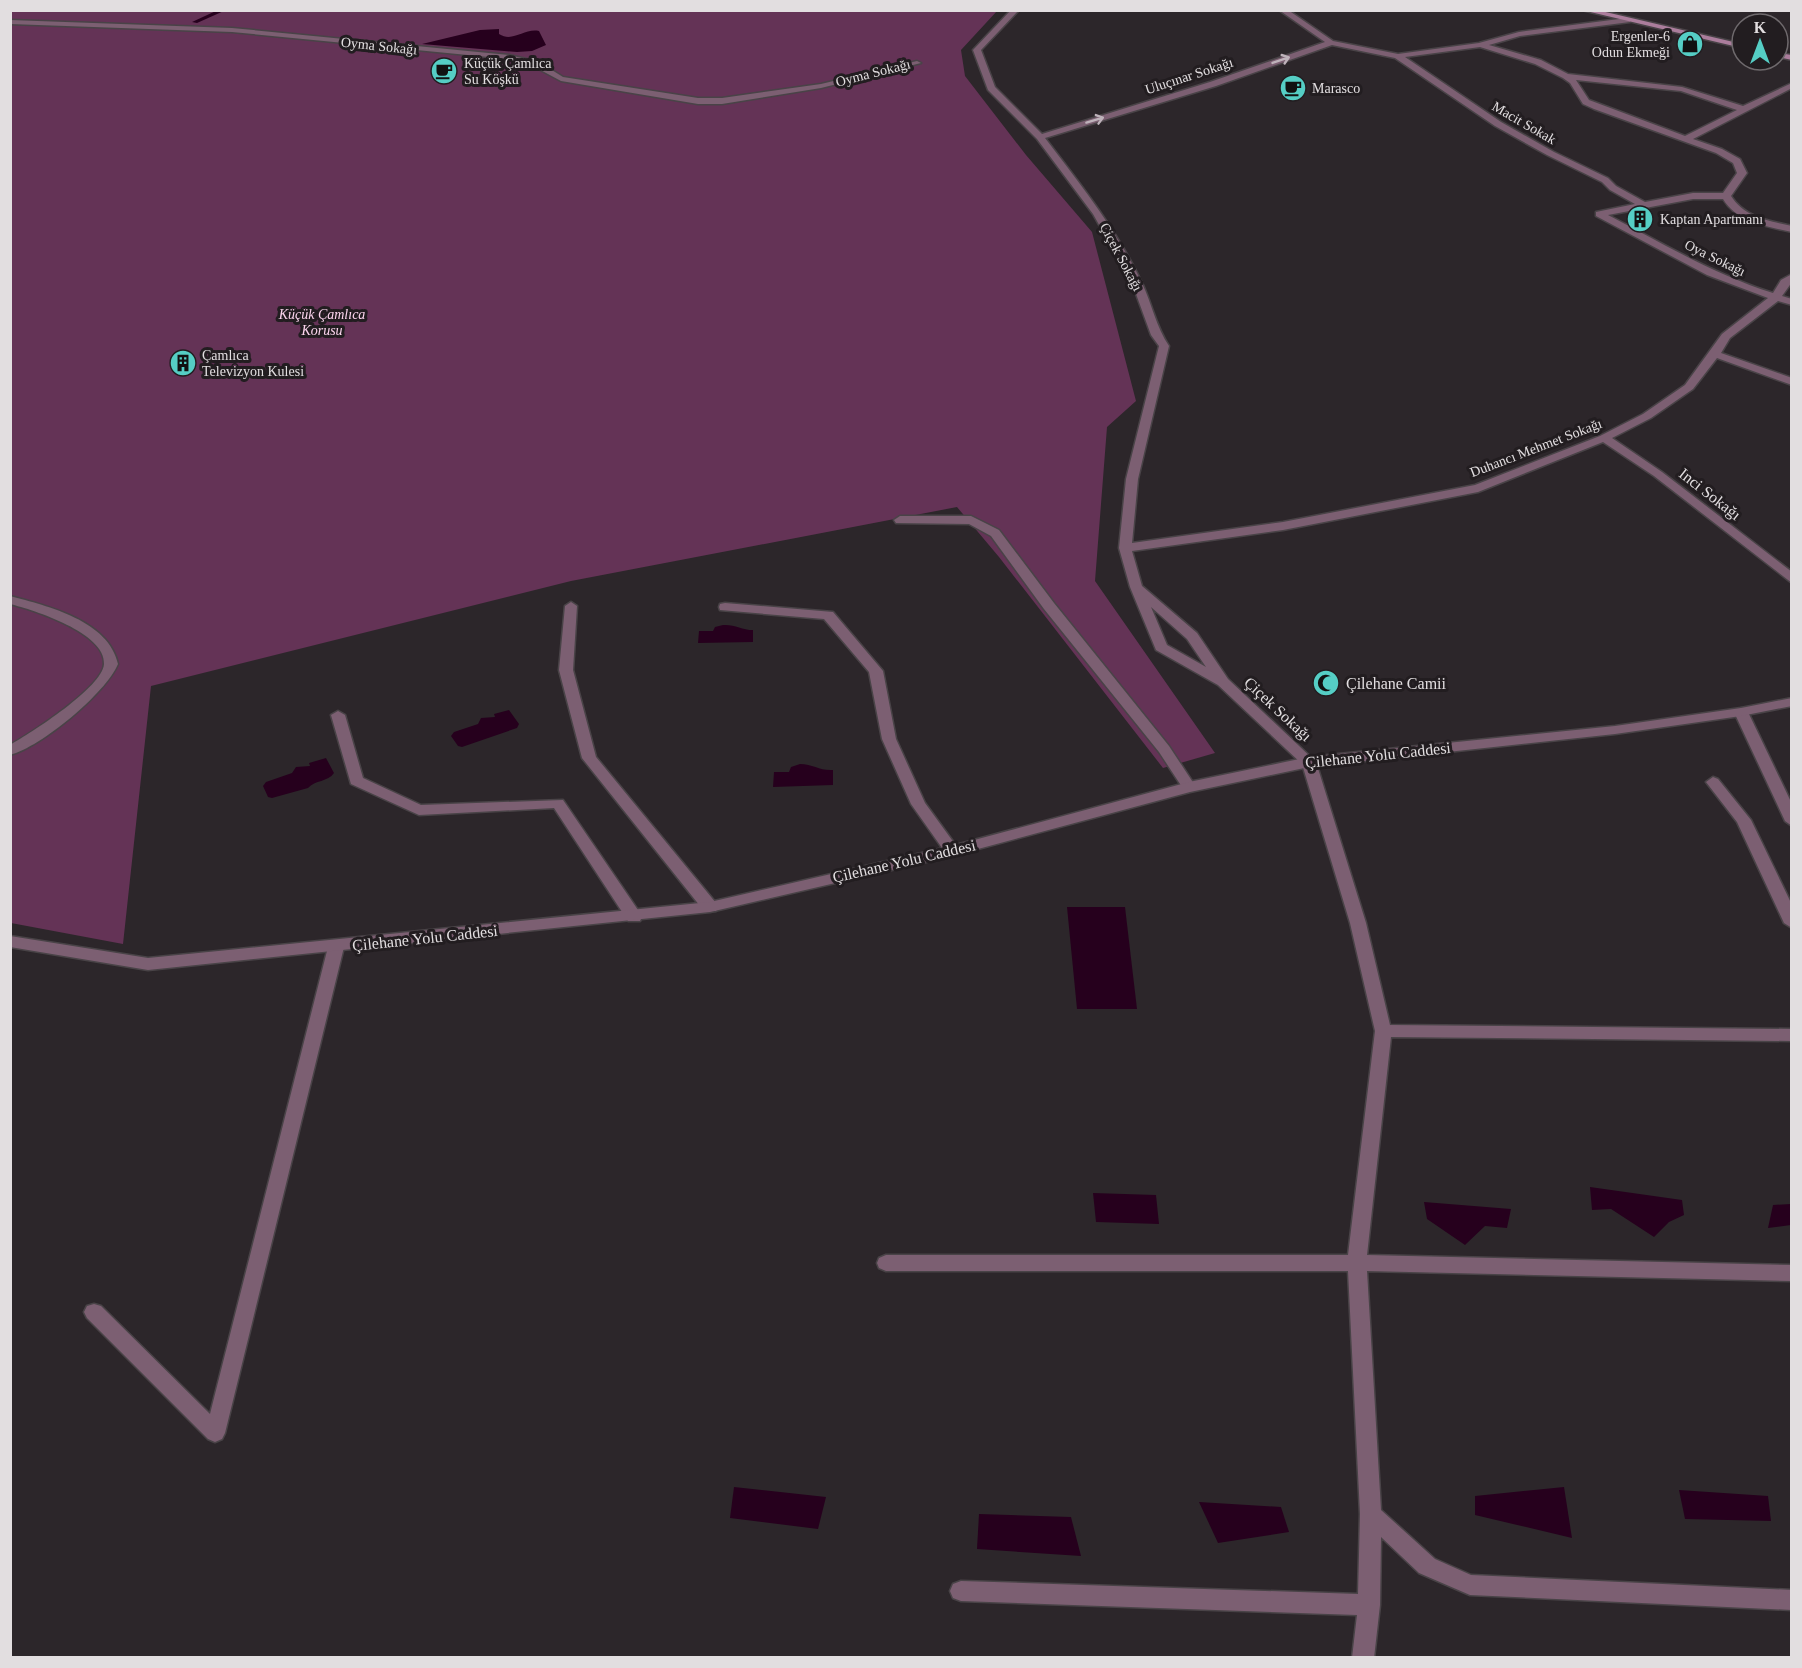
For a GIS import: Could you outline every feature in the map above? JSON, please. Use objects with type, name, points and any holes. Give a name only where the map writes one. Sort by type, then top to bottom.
[{"type":"main road","points":[[1586,11],[1730,43]]},
{"type":"street","name":"Çiçek Sokağı","points":[[1016,10],[977,50],[991,88],[1040,137],[1097,213],[1137,283],[1156,335],[1164,346],[1132,479],[1125,548],[1136,587],[1161,647],[1223,682]]},
{"type":"street","points":[[1282,10],[1331,43],[1356,46],[1398,56],[1480,45],[1519,34],[1627,20]]},
{"type":"street","name":"Oyma Sokağı","points":[[10,22],[232,30],[446,53],[509,57],[537,64],[561,79],[699,100],[722,101],[779,94],[917,63]]},
{"type":"street","points":[[1318,34],[1345,38],[1356,46]]},
{"type":"street","name":"Uluçınar Sokağı","points":[[1040,137],[1213,84],[1331,43]]},
{"type":"street","points":[[1480,45],[1538,62],[1573,81],[1586,102],[1719,151],[1737,161],[1742,173],[1726,196]]},
{"type":"street","name":"Macit Sokak","points":[[1398,56],[1454,98],[1539,148],[1605,180],[1613,188],[1642,204]]},
{"type":"street","points":[[1566,76],[1682,89],[1743,109]]},
{"type":"street","points":[[1685,139],[1791,85]]},
{"type":"street","points":[[1642,204],[1693,196],[1726,196]]},
{"type":"street","points":[[1726,196],[1730,206],[1749,218],[1791,229]]},
{"type":"street","name":"Oya Sokağı","points":[[1642,204],[1599,214],[1711,273],[1791,302]]},
{"type":"street","name":"Duhancı Mehmet Sokağı","points":[[1125,548],[1283,526],[1478,488],[1604,438],[1647,416],[1689,387],[1726,336],[1776,297],[1791,277]]},
{"type":"street","points":[[1715,354],[1791,382]]},
{"type":"street","name":"Inci Sokağı","points":[[1604,438],[1658,474],[1791,579]]},
{"type":"street","points":[[900,520],[971,520],[995,533],[1049,606],[1164,749],[1189,787]]},
{"type":"street","name":"Çiçek Sokağı","points":[[1136,587],[1192,636],[1223,682],[1309,762]]},
{"type":"street","points":[[10,600],[31,605],[72,622],[99,640],[110,655],[111,666],[99,685],[62,718],[10,751]]},
{"type":"street","points":[[571,606],[566,670],[589,758],[710,907]]},
{"type":"street","points":[[725,607],[828,615],[876,671],[889,739],[918,804],[952,851]]},
{"type":"street","name":"Çilehane Yolu Caddesi","points":[[10,941],[147,964],[634,917],[710,907],[952,851],[1189,787],[1309,762],[1615,730],[1741,712],[1791,702]]},
{"type":"street","points":[[1741,712],[1791,821]]},
{"type":"street","points":[[338,715],[356,781],[419,810],[558,803],[634,917]]},
{"type":"street","points":[[1309,762],[1358,923],[1383,1031],[1357,1263],[1371,1514],[1369,1605],[1363,1658]]},
{"type":"street","points":[[1713,782],[1744,820],[1791,923]]},
{"type":"street","points":[[94,1312],[215,1433],[336,947]]},
{"type":"street","points":[[1383,1031],[1791,1035]]},
{"type":"street","points":[[886,1263],[1357,1263],[1791,1273]]},
{"type":"street","points":[[1371,1514],[1427,1566],[1470,1585],[1791,1600]]},
{"type":"street","points":[[961,1591],[1369,1605]]},
{"type":"green space","name":"Küçük Çamlıca Korusu","points":[[10,11],[997,11],[961,50],[965,76],[1026,155],[1092,232],[1136,401],[1107,427],[1095,581],[1215,753],[1163,768],[999,557],[957,507],[571,581],[151,686],[123,944],[11,923]]},
{"type":"shaded area","points":[[499,29],[499,34],[509,37],[528,31],[539,31],[546,45],[532,51],[517,52],[422,44],[480,30]]},
{"type":"shaded area","points":[[723,625],[753,630],[753,642],[698,643],[699,631],[713,631],[715,627]]},
{"type":"shaded area","points":[[509,710],[519,724],[517,728],[462,747],[458,746],[451,736],[454,732],[478,724],[481,718],[495,717],[494,714]]},
{"type":"shaded area","points":[[326,758],[334,773],[331,776],[308,788],[272,798],[268,797],[263,786],[266,782],[292,773],[296,767],[310,766],[309,763]]},
{"type":"shaded area","points":[[800,764],[833,770],[833,785],[773,787],[774,772],[789,772],[791,767]]},
{"type":"shaded area","points":[[1067,907],[1125,907],[1137,1009],[1077,1009]]},
{"type":"shaded area","points":[[1590,1187],[1682,1200],[1684,1215],[1669,1222],[1654,1237],[1611,1209],[1592,1210]]},
{"type":"shaded area","points":[[1093,1193],[1156,1195],[1159,1224],[1096,1222]]},
{"type":"shaded area","points":[[1424,1202],[1511,1209],[1507,1228],[1485,1226],[1465,1245],[1427,1219]]},
{"type":"shaded area","points":[[1791,1204],[1791,1225],[1768,1228],[1773,1205]]},
{"type":"shaded area","points":[[734,1487],[826,1497],[818,1529],[730,1518]]},
{"type":"shaded area","points":[[1564,1487],[1572,1538],[1475,1515],[1475,1496]]},
{"type":"shaded area","points":[[1679,1490],[1768,1496],[1771,1521],[1685,1519]]},
{"type":"shaded area","points":[[1199,1502],[1281,1507],[1289,1532],[1218,1543]]},
{"type":"shaded area","points":[[979,1514],[1071,1517],[1081,1556],[977,1549]]},
{"type":"waterway","points":[[195,22],[224,10]]},
{"type":"place","name":"Ergenler-6 Odun Ekmeği","points":[[1690,44]]},
{"type":"place","name":"Küçük Çamlıca Su Köşkü","points":[[444,71]]},
{"type":"place","name":"Marasco","points":[[1293,88]]},
{"type":"place","name":"Kaptan Apartmanı","points":[[1640,219]]},
{"type":"place","name":"Çamlıca Televizyon Kulesi","points":[[183,363]]},
{"type":"place","name":"Çilehane Camii","points":[[1326,683]]}]
